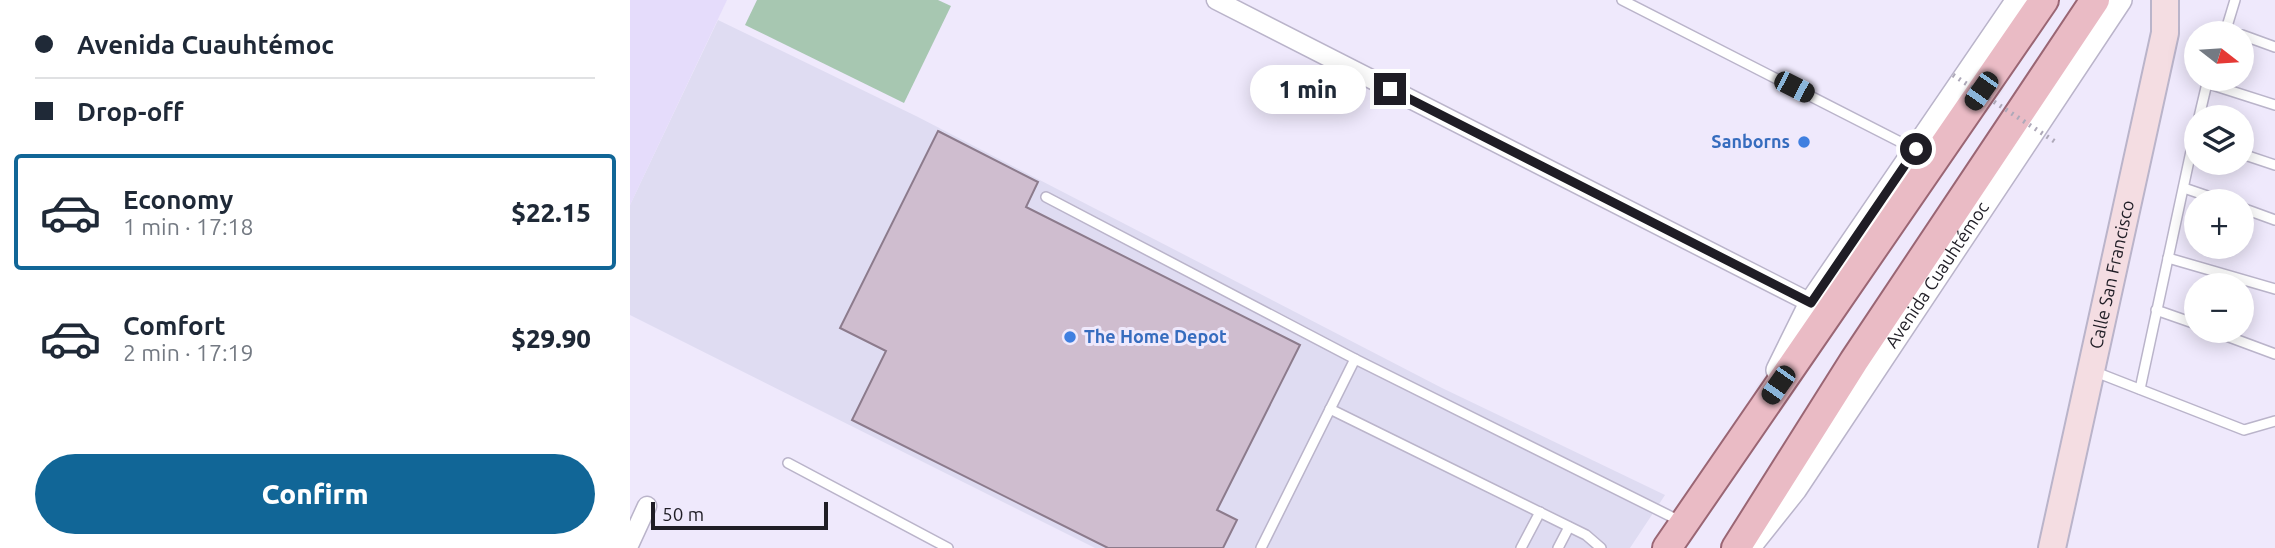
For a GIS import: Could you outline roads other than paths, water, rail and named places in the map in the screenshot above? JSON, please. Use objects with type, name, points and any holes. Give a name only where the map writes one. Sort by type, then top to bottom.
[{"type":"main road","points":[[1667,548],[1747,430],[1818,311],[2044,0]]},
{"type":"main road","name":"Avenida Cuauhtémoc","points":[[1736,548],[1854,361],[2095,0]]},
{"type":"main road","name":"Calle San Francisco","points":[[2052,548],[2165,33],[2165,0]]},
{"type":"street","points":[[1216,0],[1818,311],[1916,149],[2018,0]]},
{"type":"street","name":"Avenida Cuauhtémoc","points":[[1748,548],[1795,489],[2120,0]]},
{"type":"street","points":[[630,543],[647,506]]},
{"type":"lane","points":[[1622,0],[1916,149]]},
{"type":"lane","points":[[2231,21],[2235,0]]},
{"type":"lane","points":[[2254,39],[2275,47]]},
{"type":"lane","points":[[2235,91],[2275,105]]},
{"type":"lane","points":[[2254,158],[2275,165]]},
{"type":"lane","points":[[2140,389],[2187,175]]},
{"type":"lane","points":[[1046,197],[1355,359],[1684,523]]},
{"type":"lane","points":[[2254,212],[2275,219]]},
{"type":"lane","points":[[2168,258],[2275,289]]},
{"type":"lane","points":[[2156,310],[2184,320]]},
{"type":"lane","points":[[2245,343],[2275,354]]},
{"type":"lane","points":[[1261,548],[1355,359]]},
{"type":"lane","points":[[2091,370],[2244,430],[2275,421]]},
{"type":"lane","points":[[1330,409],[1586,535],[1601,548]]},
{"type":"lane","points":[[788,463],[948,548]]},
{"type":"lane","points":[[1521,548],[1540,512]]},
{"type":"lane","points":[[1558,548],[1569,527]]},
{"type":"place","name":"Sanborns","points":[[1804,142]]},
{"type":"place","name":"The Home Depot","points":[[1070,337]]}]
